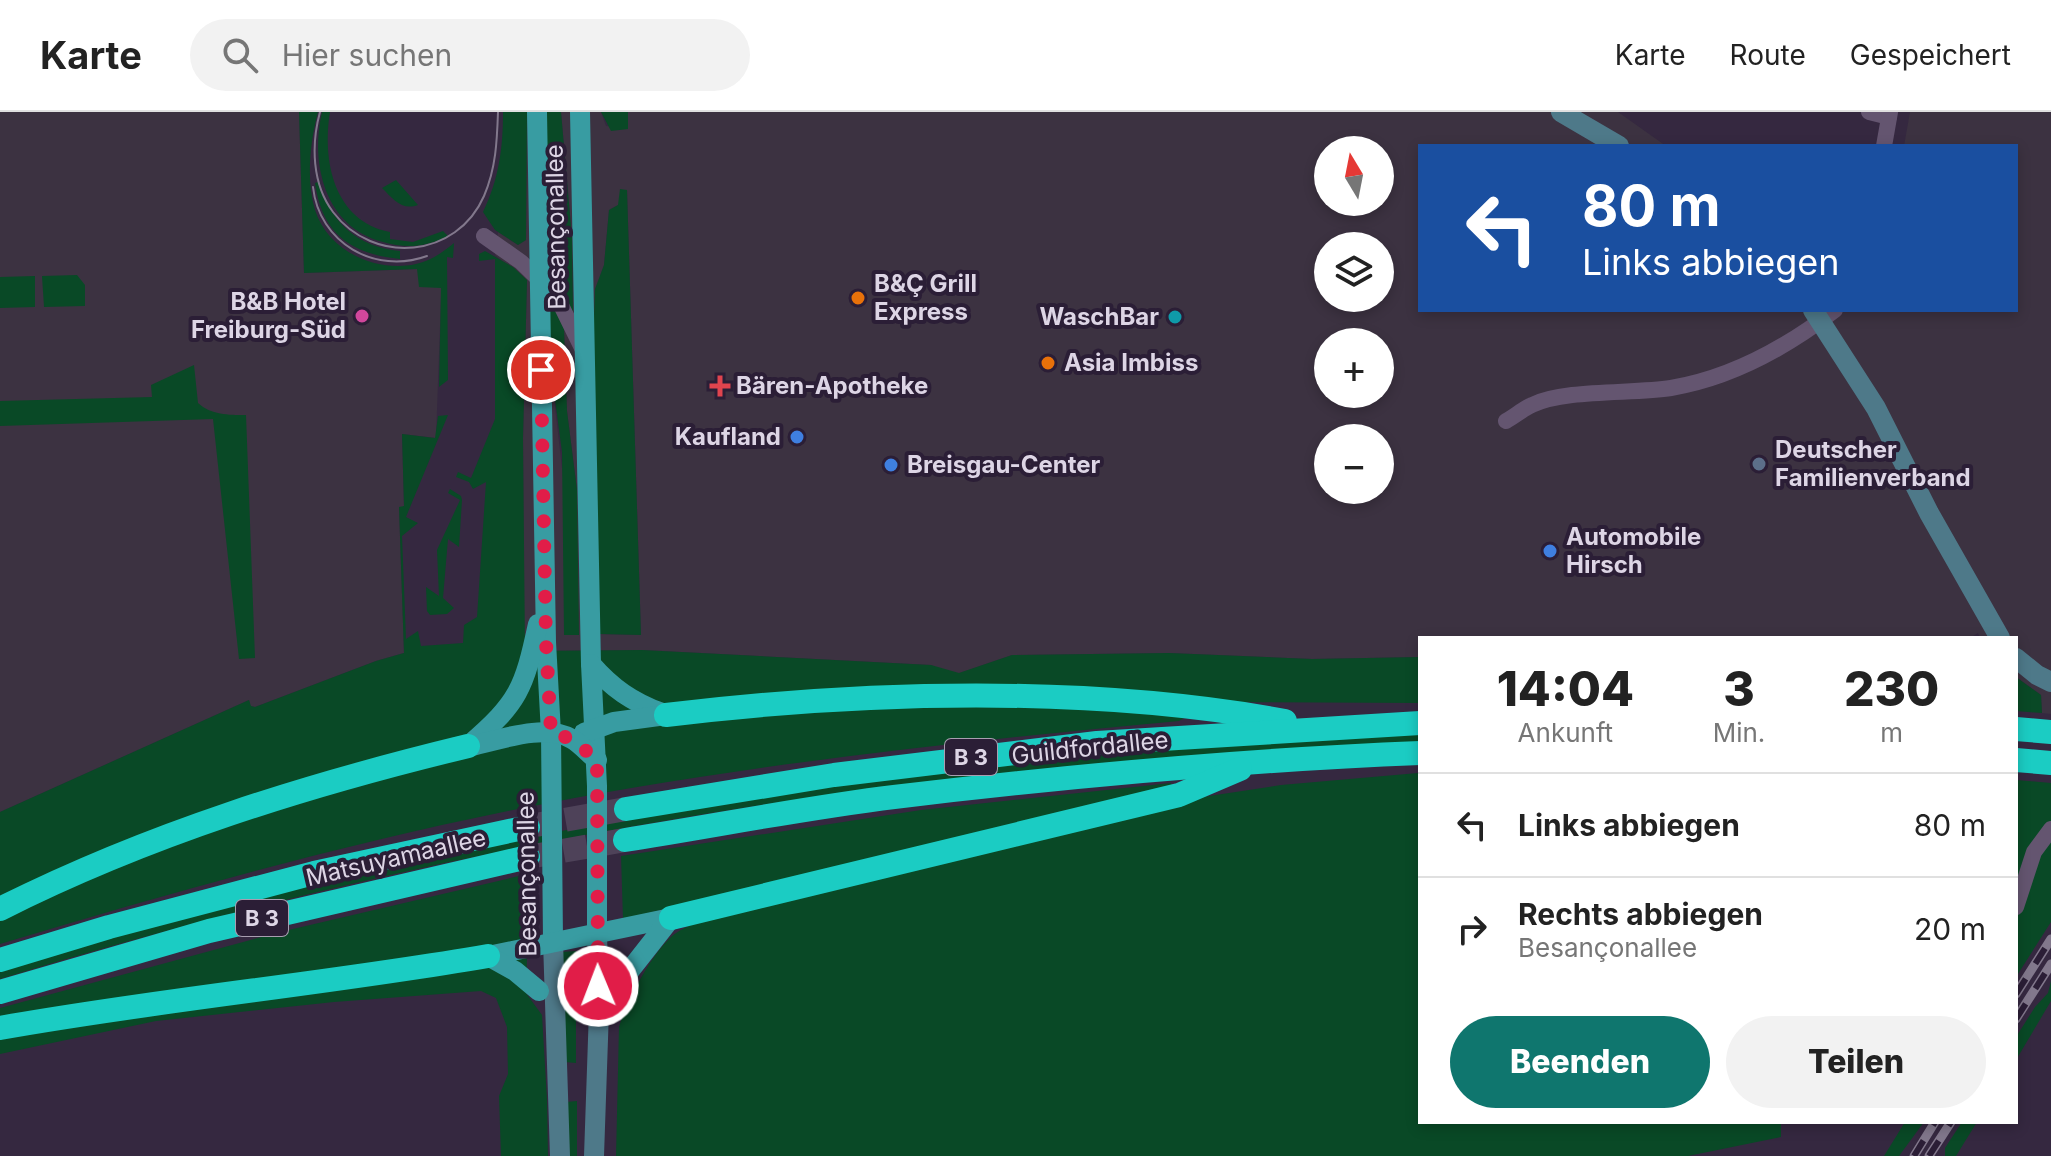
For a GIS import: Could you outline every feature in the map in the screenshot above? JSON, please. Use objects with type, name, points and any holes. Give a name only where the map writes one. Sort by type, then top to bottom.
[{"type":"highway","points":[[666,715],[823,701],[950,697],[1072,698],[1220,709],[1319,727]]},
{"type":"highway","name":"Guildfordallee","points":[[626,809],[733,790],[937,761],[1097,743],[1418,723]]},
{"type":"highway","points":[[2018,729],[2051,732]]},
{"type":"highway","points":[[0,909],[65,876],[235,812],[372,769],[468,746]]},
{"type":"highway","name":"Guildfordallee","points":[[625,840],[891,797],[1140,770],[1418,753]]},
{"type":"highway","points":[[2018,760],[2051,763]]},
{"type":"highway","name":"B 3","points":[[671,918],[1179,795],[1257,761]]},
{"type":"highway","name":"Matsuyamaallee","points":[[0,960],[109,927],[314,873],[528,827]]},
{"type":"highway","name":"Matsuyamaallee","points":[[0,992],[209,931],[528,857]]},
{"type":"highway","points":[[0,1028],[369,976],[488,956]]},
{"type":"main road","name":"Besançonallee","points":[[537,112],[545,593],[552,763],[553,941]]},
{"type":"main road","name":"Besançonallee","points":[[580,112],[591,664],[597,760],[597,934]]},
{"type":"main road","points":[[468,746],[499,720],[515,698],[527,674],[545,593]]},
{"type":"main road","points":[[591,664],[617,692],[666,715]]},
{"type":"main road","points":[[552,763],[572,739],[595,727],[666,715]]},
{"type":"main road","points":[[468,746],[528,734],[551,733],[572,739],[597,760]]},
{"type":"main road","points":[[627,974],[671,918]]},
{"type":"main road","name":"B 3","points":[[597,934],[671,918]]},
{"type":"main road","points":[[488,956],[597,934]]},
{"type":"main road","points":[[488,956],[515,971],[539,991]]},
{"type":"street","points":[[1561,112],[1616,144]]},
{"type":"street","points":[[1869,112],[1890,115],[1884,144]]},
{"type":"street","points":[[484,236],[539,278],[557,297],[584,351]]},
{"type":"street","points":[[1506,421],[1534,404],[1565,397],[1671,388],[1718,376],[1763,357],[1823,313],[1929,513],[1999,636]]},
{"type":"street","points":[[2018,660],[2051,682]]},
{"type":"street","points":[[2018,901],[2034,852],[2051,829]]},
{"type":"street","name":"Besançonallee","points":[[594,1156],[599,1010],[597,934]]},
{"type":"street","name":"Besançonallee","points":[[553,941],[560,1156]]},
{"type":"street","points":[[599,1010],[627,974]]},
{"type":"street","points":[[539,991],[555,1017]]},
{"type":"shaded area","points":[[0,112],[299,112],[304,273],[418,269],[441,288],[441,298],[436,438],[402,434],[404,507],[399,507],[404,653],[255,707],[250,706],[249,700],[0,812]]},
{"type":"shaded area","points":[[527,112],[546,112],[549,272],[573,312],[572,238],[561,112],[601,112],[606,126],[628,128],[628,112],[1618,112],[1663,144],[1418,144],[1418,312],[2018,312],[2018,144],[1904,144],[1910,112],[2051,112],[2051,714],[2042,713],[2041,695],[2018,678],[2018,636],[1979,636],[1978,633],[1973,636],[1418,636],[1418,657],[1312,659],[1169,653],[1012,655],[954,675],[931,665],[642,650],[524,651],[523,438],[527,281],[495,255],[498,232],[518,245],[526,240]],"holes":[[[627,190],[641,635],[600,634],[595,290],[604,265],[609,210],[618,205]],[[564,329],[567,411],[577,490],[563,477],[550,363]]]},
{"type":"green space","points":[[299,112],[318,112],[310,161],[312,198],[321,224],[342,247],[370,262],[401,266],[427,261],[454,243],[453,258],[447,257],[448,380],[439,387],[441,288],[419,287],[417,269],[304,273]]},
{"type":"green space","points":[[322,112],[330,112],[328,150],[336,186],[356,216],[371,226],[390,232],[390,239],[413,242],[443,231],[448,236],[424,245],[400,246],[363,234],[347,223],[326,191],[321,172],[318,152]]},
{"type":"green space","points":[[503,112],[527,112],[526,240],[518,245],[495,230],[483,212],[499,163]]},
{"type":"green space","points":[[546,112],[561,112],[572,238],[573,313],[549,273]]},
{"type":"green space","points":[[601,112],[628,112],[628,129],[611,131]]},
{"type":"green space","points":[[396,180],[418,205],[402,205],[382,188]]},
{"type":"green space","points":[[318,182],[330,209],[348,230],[371,244],[400,251],[400,259],[367,252],[342,238],[324,216],[315,183]]},
{"type":"green space","points":[[620,189],[627,190],[641,635],[599,634],[593,345],[595,289],[604,265],[609,210],[618,205]]},
{"type":"green space","points":[[485,251],[513,267],[527,280],[523,438],[525,651],[642,650],[931,665],[959,673],[1012,655],[1169,653],[1312,659],[1418,657],[1418,703],[1212,702],[1179,721],[842,757],[591,795],[316,855],[0,944],[0,812],[249,700],[255,707],[404,653],[399,507],[404,506],[402,434],[435,438],[438,416],[448,415],[406,517],[418,523],[402,536],[406,639],[418,631],[421,646],[463,643],[464,625],[477,617],[486,482],[473,489],[469,482],[456,477],[458,472],[471,478],[495,419],[495,259],[479,261],[479,254]]},
{"type":"green space","points":[[77,275],[85,285],[85,306],[44,307],[42,276]]},
{"type":"green space","points":[[35,276],[35,307],[0,308],[0,277]]},
{"type":"green space","points":[[549,298],[564,329],[567,411],[577,490],[579,635],[564,635],[562,452],[550,363]]},
{"type":"green space","points":[[194,365],[198,403],[214,412],[246,415],[255,658],[239,659],[213,419],[0,426],[0,401],[152,397],[151,385]]},
{"type":"green space","points":[[450,489],[462,500],[459,547],[448,539],[443,598],[454,608],[447,614],[430,615],[427,611],[426,587],[439,596],[437,550],[460,500],[448,493]]},
{"type":"green space","points":[[2018,678],[2041,695],[2042,713],[2018,711]]},
{"type":"green space","points":[[1418,733],[1418,742],[1240,752],[1060,767],[881,788],[702,814],[525,847],[348,885],[173,929],[0,979],[0,971],[104,940],[334,879],[529,837],[870,779],[1149,749]]},
{"type":"green space","points":[[1418,773],[1418,1124],[1781,1124],[1781,1137],[1688,1156],[616,1156],[619,1027],[640,980],[654,957],[676,933],[702,919],[1209,796],[1281,785]]},
{"type":"green space","points":[[2018,780],[2051,783],[2051,922],[2018,974]]},
{"type":"green space","points":[[1171,783],[1172,789],[623,919],[621,856],[921,810]]},
{"type":"green space","points":[[532,873],[533,906],[522,939],[527,958],[526,993],[542,1015],[548,1156],[501,1156],[499,1096],[508,1074],[507,1027],[496,998],[481,991],[334,1002],[156,1021],[0,1054],[0,1008],[280,932]]},
{"type":"green space","points":[[576,951],[576,1063],[565,1062],[562,952]]},
{"type":"green space","points":[[2051,981],[2051,1001],[2018,1057],[2018,1034],[2048,993]]},
{"type":"green space","points":[[577,1101],[577,1156],[567,1156],[566,1102]]},
{"type":"green space","points":[[1904,1124],[1923,1124],[1899,1156],[1884,1156]]},
{"type":"green space","points":[[1961,1124],[1976,1124],[1956,1156],[1945,1156],[1945,1148]]},
{"type":"tunnel","points":[[530,826],[626,809]]},
{"type":"tunnel","points":[[528,857],[625,840]]},
{"type":"tram line","points":[[320,112],[315,138],[315,164],[321,189],[333,212],[350,229],[370,241],[392,247],[414,248],[435,243],[455,232],[471,217],[484,196],[491,175],[498,112]]},
{"type":"tram line","points":[[313,187],[317,207],[326,224],[353,250],[388,261],[407,261],[427,256]]},
{"type":"railway","points":[[2018,991],[2051,939]]},
{"type":"railway","points":[[2018,1016],[2051,964]]},
{"type":"railway","points":[[1914,1156],[1934,1124]]},
{"type":"railway","points":[[1929,1156],[1950,1124]]},
{"type":"place","name":"B&Ç Grill Express","points":[[858,298]]},
{"type":"place","name":"B&B Hotel Freiburg-Süd","points":[[362,316]]},
{"type":"place","name":"WaschBar","points":[[1175,317]]},
{"type":"place","name":"Asia Imbiss","points":[[1048,363]]},
{"type":"place","name":"Bären-Apotheke","points":[[720,386]]},
{"type":"place","name":"Kaufland","points":[[797,437]]},
{"type":"place","name":"Deutscher Familienverband","points":[[1759,464]]},
{"type":"place","name":"Breisgau-Center","points":[[891,465]]},
{"type":"place","name":"Automobile Hirsch","points":[[1550,551]]},
{"type":"route","points":[[541,370],[546,642],[551,733],[572,739],[597,760],[598,986]]}]
